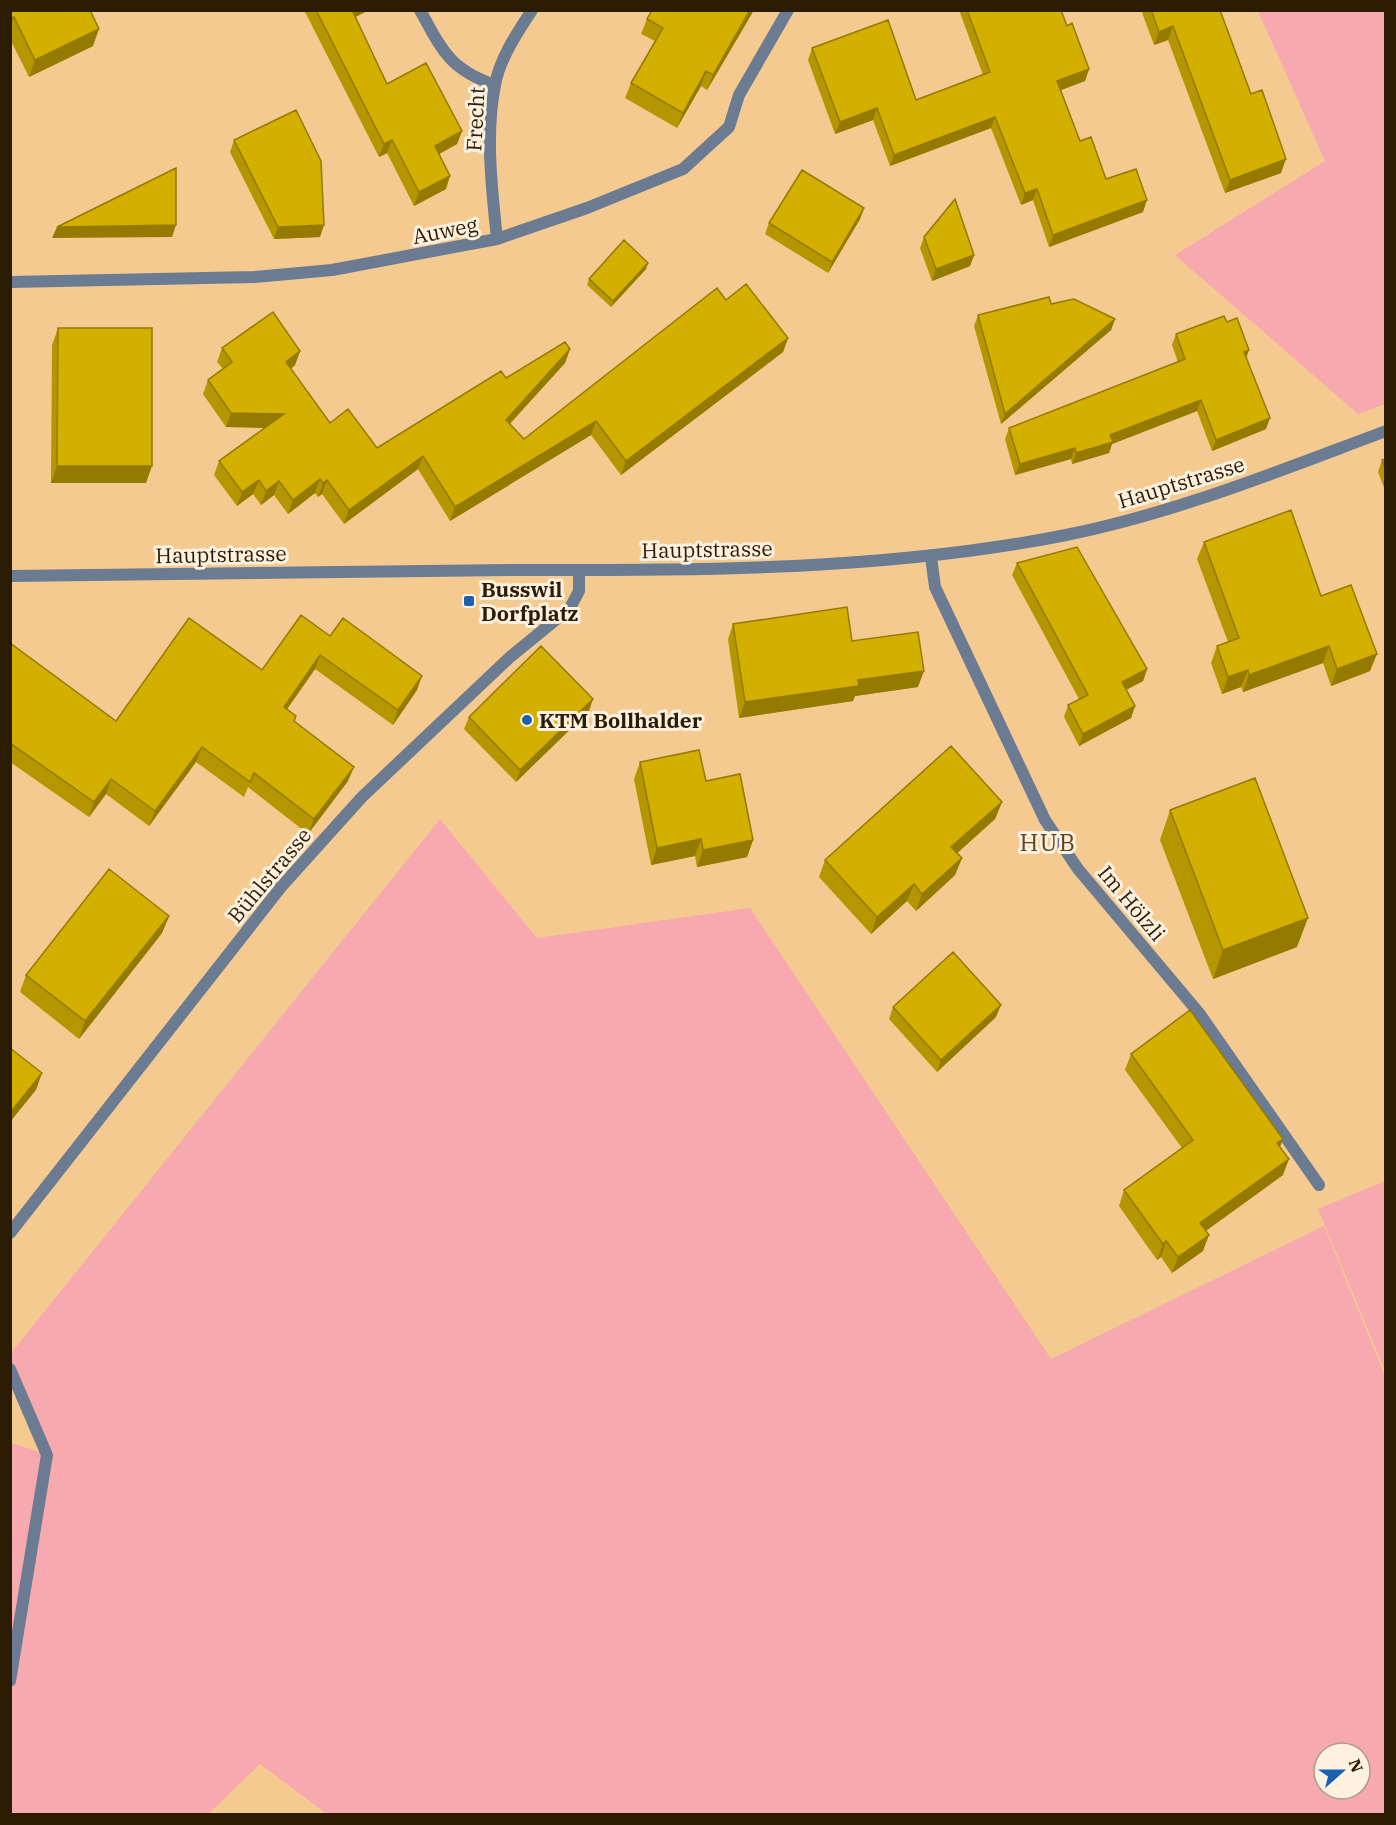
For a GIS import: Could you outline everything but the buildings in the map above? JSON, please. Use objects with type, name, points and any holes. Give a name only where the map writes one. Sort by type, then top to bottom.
[{"type":"street","points":[[420,10],[446,56],[471,77],[495,85]]},
{"type":"street","name":"Frecht","points":[[498,239],[493,194],[491,136],[495,85],[516,35],[532,10]]},
{"type":"street","name":"Auweg","points":[[10,282],[255,277],[332,270],[498,239],[587,208],[683,169],[729,127],[739,95],[788,10]]},
{"type":"street","name":"Hauptstrasse","points":[[10,576],[781,567],[931,556],[1066,535],[1140,516],[1211,495],[1386,431]]},
{"type":"street","name":"Im Hölzli","points":[[931,556],[935,587],[1045,820],[1078,869],[1199,1013],[1319,1185]]},
{"type":"street","name":"Bühlstrasse","points":[[10,1233],[281,887],[363,797],[510,657],[570,608],[579,591],[579,570]]},
{"type":"street","points":[[10,1369],[47,1455],[10,1681]]},
{"type":"shaded area","points":[[1258,11],[1385,11],[1385,404],[1358,414],[1175,255],[1325,161]]},
{"type":"shaded area","points":[[440,819],[537,938],[750,908],[1051,1359],[1324,1226],[1385,1376],[1385,1814],[327,1814],[260,1764],[208,1814],[11,1814],[11,1443],[46,1454],[11,1369],[11,1353]]},
{"type":"shaded area","points":[[1385,1181],[1385,1371],[1318,1209]]},
{"type":"place","name":"Busswil Dorfplatz","points":[[469,601]]},
{"type":"place","name":"KTM Bollhalder","points":[[527,720]]},
{"type":"district","name":"HUB","points":[[1048,842]]}]
